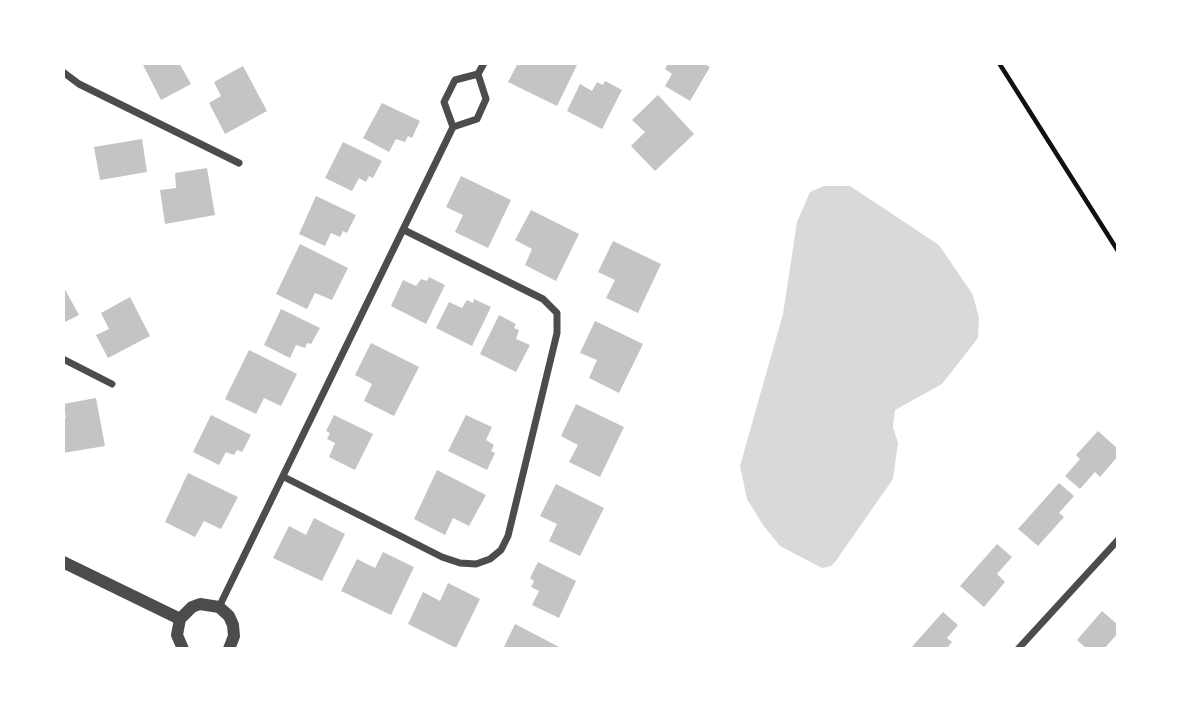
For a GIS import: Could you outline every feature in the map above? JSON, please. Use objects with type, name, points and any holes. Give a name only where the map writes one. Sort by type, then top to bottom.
[{"type":"street","points":[[453,127],[477,119],[486,99],[478,74],[484,63]]},
{"type":"street","points":[[63,72],[79,84],[239,163]]},
{"type":"street","points":[[219,607],[453,127],[444,103],[455,80],[478,74]]},
{"type":"street","points":[[284,477],[442,557],[460,563],[476,564],[490,559],[501,550],[509,536],[557,333],[557,313],[543,299],[404,230]]},
{"type":"street","points":[[63,359],[112,384]]},
{"type":"street","points":[[1018,649],[1118,540]]},
{"type":"street","points":[[63,562],[180,619]]},
{"type":"street","points":[[183,649],[177,635],[180,619],[191,607],[200,604],[219,607],[229,616],[233,625],[233,648]]},
{"type":"path","points":[[999,63],[1118,251]]},
{"type":"shaded area","points":[[824,186],[850,186],[939,245],[973,295],[979,318],[978,338],[942,384],[895,410],[893,427],[898,443],[893,479],[835,562],[822,568],[780,546],[763,525],[747,499],[740,466],[783,314],[797,222],[810,192]]},
{"type":"building","points":[[142,63],[179,63],[191,84],[161,100]]},
{"type":"building","points":[[518,63],[578,63],[557,106],[508,82]]},
{"type":"building","points":[[668,63],[703,63],[710,67],[690,101],[665,86],[672,74],[665,69]]},
{"type":"building","points":[[243,66],[267,111],[225,134],[209,103],[221,96],[214,82]]},
{"type":"building","points":[[605,81],[622,90],[602,129],[567,111],[580,84],[592,91],[597,82],[603,85]]},
{"type":"building","points":[[658,95],[694,134],[655,171],[631,146],[645,132],[632,120]]},
{"type":"building","points":[[382,103],[420,121],[412,138],[408,136],[405,142],[396,139],[389,152],[363,138]]},
{"type":"building","points":[[142,139],[147,172],[100,180],[94,147]]},
{"type":"building","points":[[343,142],[382,161],[373,178],[369,176],[366,182],[359,178],[352,191],[325,178]]},
{"type":"building","points":[[207,168],[215,215],[165,224],[160,190],[176,188],[175,173]]},
{"type":"building","points":[[461,176],[511,200],[488,248],[455,232],[463,215],[446,207]]},
{"type":"building","points":[[316,196],[356,215],[347,233],[343,231],[340,237],[331,233],[325,246],[299,234]]},
{"type":"building","points":[[531,210],[579,234],[556,281],[525,265],[532,249],[515,240]]},
{"type":"building","points":[[613,241],[661,264],[638,313],[606,298],[615,280],[598,272]]},
{"type":"building","points":[[300,244],[348,268],[332,300],[315,293],[307,309],[276,294]]},
{"type":"building","points":[[429,277],[445,285],[426,324],[391,306],[403,280],[416,286],[421,279],[427,281]]},
{"type":"building","points":[[63,286],[79,315],[63,323]]},
{"type":"building","points":[[130,297],[150,336],[108,358],[96,335],[109,329],[101,313]]},
{"type":"building","points":[[474,299],[491,307],[472,346],[436,328],[449,302],[462,308],[467,300],[473,303]]},
{"type":"building","points":[[281,309],[320,328],[311,344],[307,343],[305,348],[296,345],[290,358],[264,345]]},
{"type":"building","points":[[499,315],[516,324],[514,328],[519,330],[516,339],[530,345],[516,372],[480,354]]},
{"type":"building","points":[[595,321],[643,344],[619,393],[589,378],[597,360],[580,353]]},
{"type":"building","points":[[371,343],[419,367],[394,416],[364,401],[372,384],[355,375]]},
{"type":"building","points":[[249,350],[297,374],[281,406],[264,398],[256,414],[225,399]]},
{"type":"building","points":[[96,398],[105,446],[63,453],[63,419],[66,418],[63,404]]},
{"type":"building","points":[[576,404],[624,427],[600,477],[569,462],[578,445],[561,436]]},
{"type":"building","points":[[211,415],[251,435],[242,452],[237,450],[234,455],[226,452],[219,465],[193,452]]},
{"type":"building","points":[[334,415],[373,434],[355,470],[329,457],[335,443],[327,439],[330,433],[326,431]]},
{"type":"building","points":[[466,415],[492,427],[486,440],[494,445],[491,451],[495,453],[487,470],[448,451]]},
{"type":"building","points":[[1098,431],[1118,449],[1118,456],[1100,477],[1095,472],[1080,489],[1065,476],[1080,459],[1076,455]]},
{"type":"building","points":[[437,470],[486,495],[469,526],[453,518],[445,535],[414,519]]},
{"type":"building","points":[[188,473],[238,497],[221,529],[204,521],[195,537],[165,522]]},
{"type":"building","points":[[1059,483],[1074,496],[1059,513],[1064,517],[1038,546],[1018,529]]},
{"type":"building","points":[[556,484],[604,508],[580,556],[549,541],[557,524],[540,516]]},
{"type":"building","points":[[314,518],[345,534],[322,581],[273,558],[289,526],[306,535]]},
{"type":"building","points":[[997,544],[1012,557],[997,574],[1005,582],[984,607],[960,586]]},
{"type":"building","points":[[383,552],[414,567],[391,615],[341,591],[357,559],[375,568]]},
{"type":"building","points":[[538,562],[576,581],[559,618],[532,605],[539,591],[531,587],[534,581],[530,578]]},
{"type":"building","points":[[448,583],[480,599],[456,648],[408,624],[423,592],[440,601]]},
{"type":"building","points":[[1102,611],[1118,625],[1118,633],[1104,649],[1087,649],[1077,640]]},
{"type":"building","points":[[943,612],[958,625],[947,638],[952,642],[946,649],[910,649]]},
{"type":"building","points":[[515,624],[563,649],[503,649]]}]
